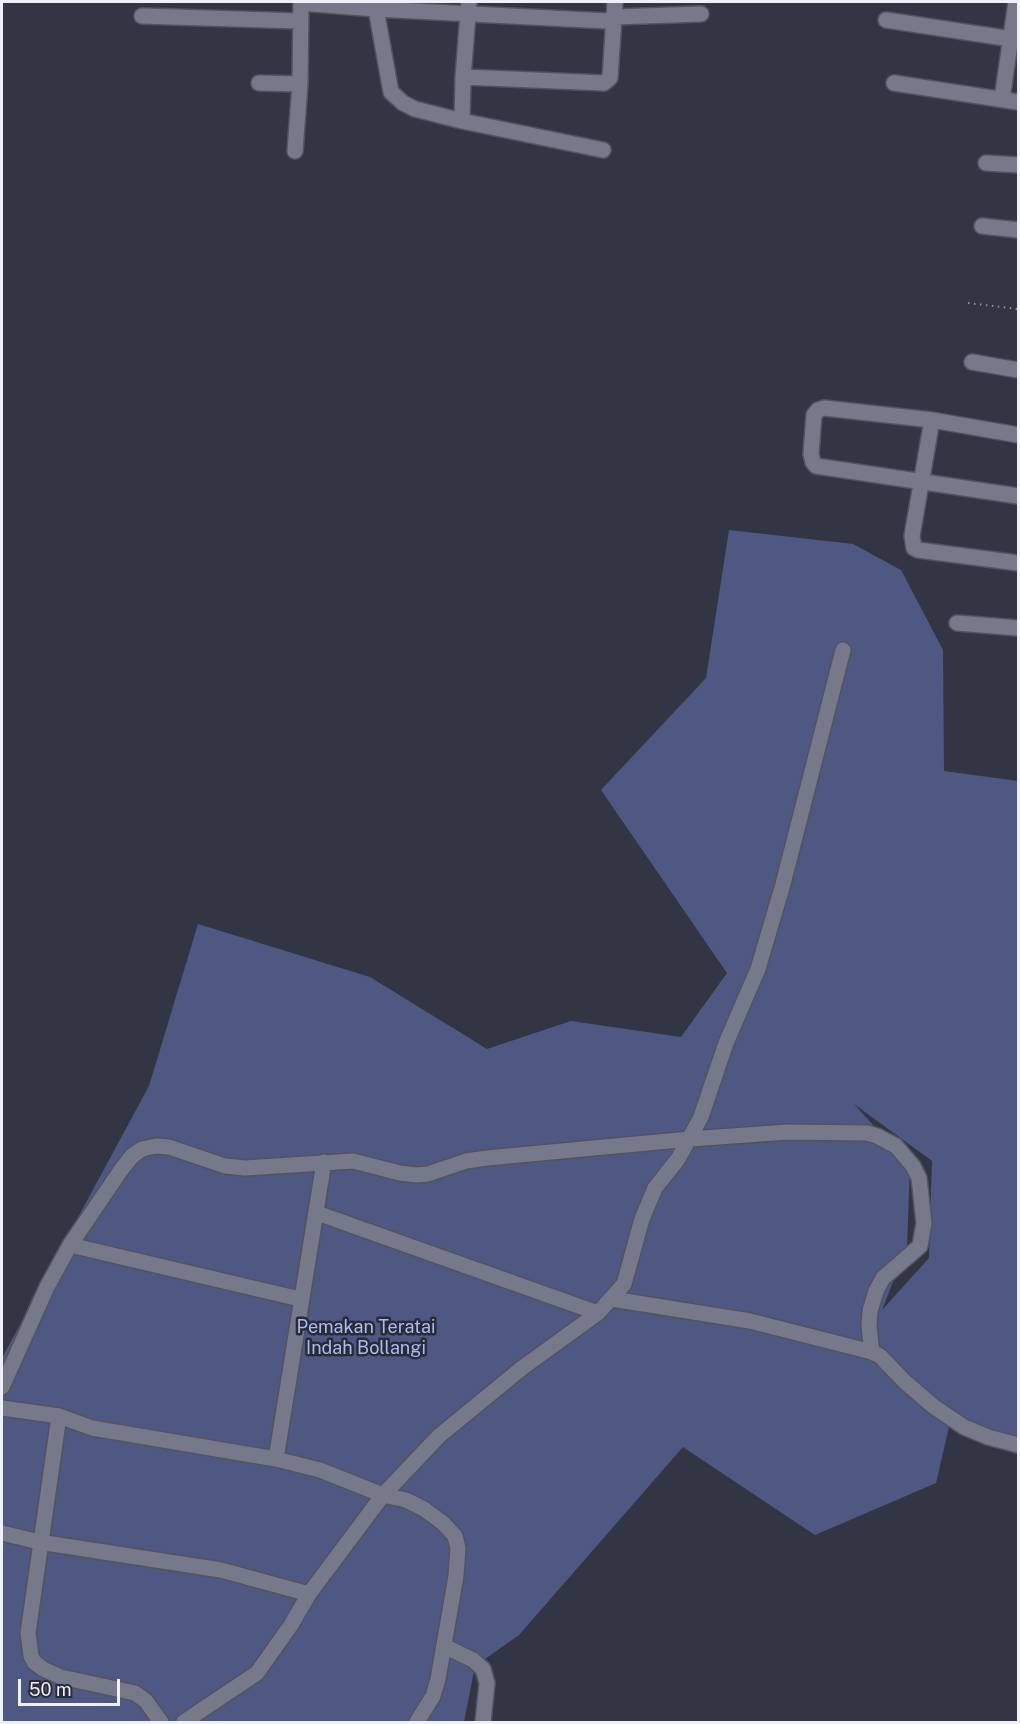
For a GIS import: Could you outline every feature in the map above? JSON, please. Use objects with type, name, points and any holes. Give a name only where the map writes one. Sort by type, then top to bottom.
[{"type":"street","points":[[295,151],[300,84],[301,2],[469,8],[607,21],[614,9]]},
{"type":"street","points":[[1002,99],[1014,39],[1016,2]]},
{"type":"street","points":[[376,5],[391,92],[403,103],[462,121],[603,150]]},
{"type":"street","points":[[462,121],[469,8]]},
{"type":"street","points":[[614,9],[701,15]]},
{"type":"street","points":[[463,77],[607,81],[610,78],[614,9]]},
{"type":"street","points":[[142,16],[299,21]]},
{"type":"street","points":[[886,20],[1014,39]]},
{"type":"street","points":[[259,83],[300,84]]},
{"type":"street","points":[[894,83],[1018,102]]},
{"type":"street","points":[[986,163],[1018,165]]},
{"type":"street","points":[[982,226],[1018,230]]},
{"type":"street","points":[[972,362],[1018,370]]},
{"type":"street","points":[[1018,435],[933,420],[824,408],[818,410],[813,420],[811,454],[816,466],[1018,496]]},
{"type":"street","points":[[933,420],[912,536],[914,548],[1018,562]]},
{"type":"street","points":[[957,622],[1018,628]]},
{"type":"street","points":[[184,1722],[257,1673],[291,1625],[309,1594],[383,1495],[439,1436],[522,1368],[598,1313],[624,1284],[642,1219],[655,1188],[678,1159],[690,1139],[706,1103],[726,1043],[758,969],[783,884],[843,650]]},
{"type":"street","points":[[2,1387],[47,1287],[70,1245],[132,1156],[142,1149],[156,1146],[169,1147],[225,1166],[284,1167],[324,1162],[365,1162],[400,1173],[417,1175],[428,1174],[466,1161],[487,1158],[690,1139],[788,1132],[867,1133],[888,1141],[906,1155],[919,1178],[924,1208],[921,1246],[883,1278],[876,1291],[870,1311],[869,1326],[872,1352]]},
{"type":"street","points":[[276,1459],[300,1299],[317,1213],[324,1162]]},
{"type":"street","points":[[317,1213],[598,1313]]},
{"type":"street","points":[[70,1245],[300,1299]]},
{"type":"street","points":[[612,1299],[750,1321],[872,1352],[880,1356],[926,1399],[964,1427],[988,1437],[1018,1445]]},
{"type":"street","points":[[2,1408],[59,1416],[92,1428],[276,1459],[320,1470],[383,1495],[406,1500],[444,1523],[455,1536],[458,1548],[456,1576],[433,1695],[417,1722]]},
{"type":"street","points":[[59,1416],[39,1542],[28,1647],[34,1662],[43,1669],[61,1677],[135,1694],[146,1701],[161,1722]]},
{"type":"street","points":[[2,1533],[39,1542],[221,1570],[309,1594]]},
{"type":"street","points":[[444,1646],[473,1660],[483,1669],[487,1683],[483,1722]]},
{"type":"path","points":[[968,303],[1018,309]]},
{"type":"green space","name":"Pemakan Teratai Indah Bollangi","points":[[729,530],[853,544],[901,570],[943,650],[944,771],[1018,781],[1018,1455],[949,1427],[936,1483],[815,1535],[683,1447],[519,1635],[475,1666],[464,1722],[2,1722],[2,1358],[149,1086],[198,924],[370,977],[487,1049],[571,1021],[681,1037],[727,973],[601,790],[706,678]],"holes":[[[854,1104],[932,1161],[929,1258],[882,1310],[907,1246],[910,1166]]]}]
